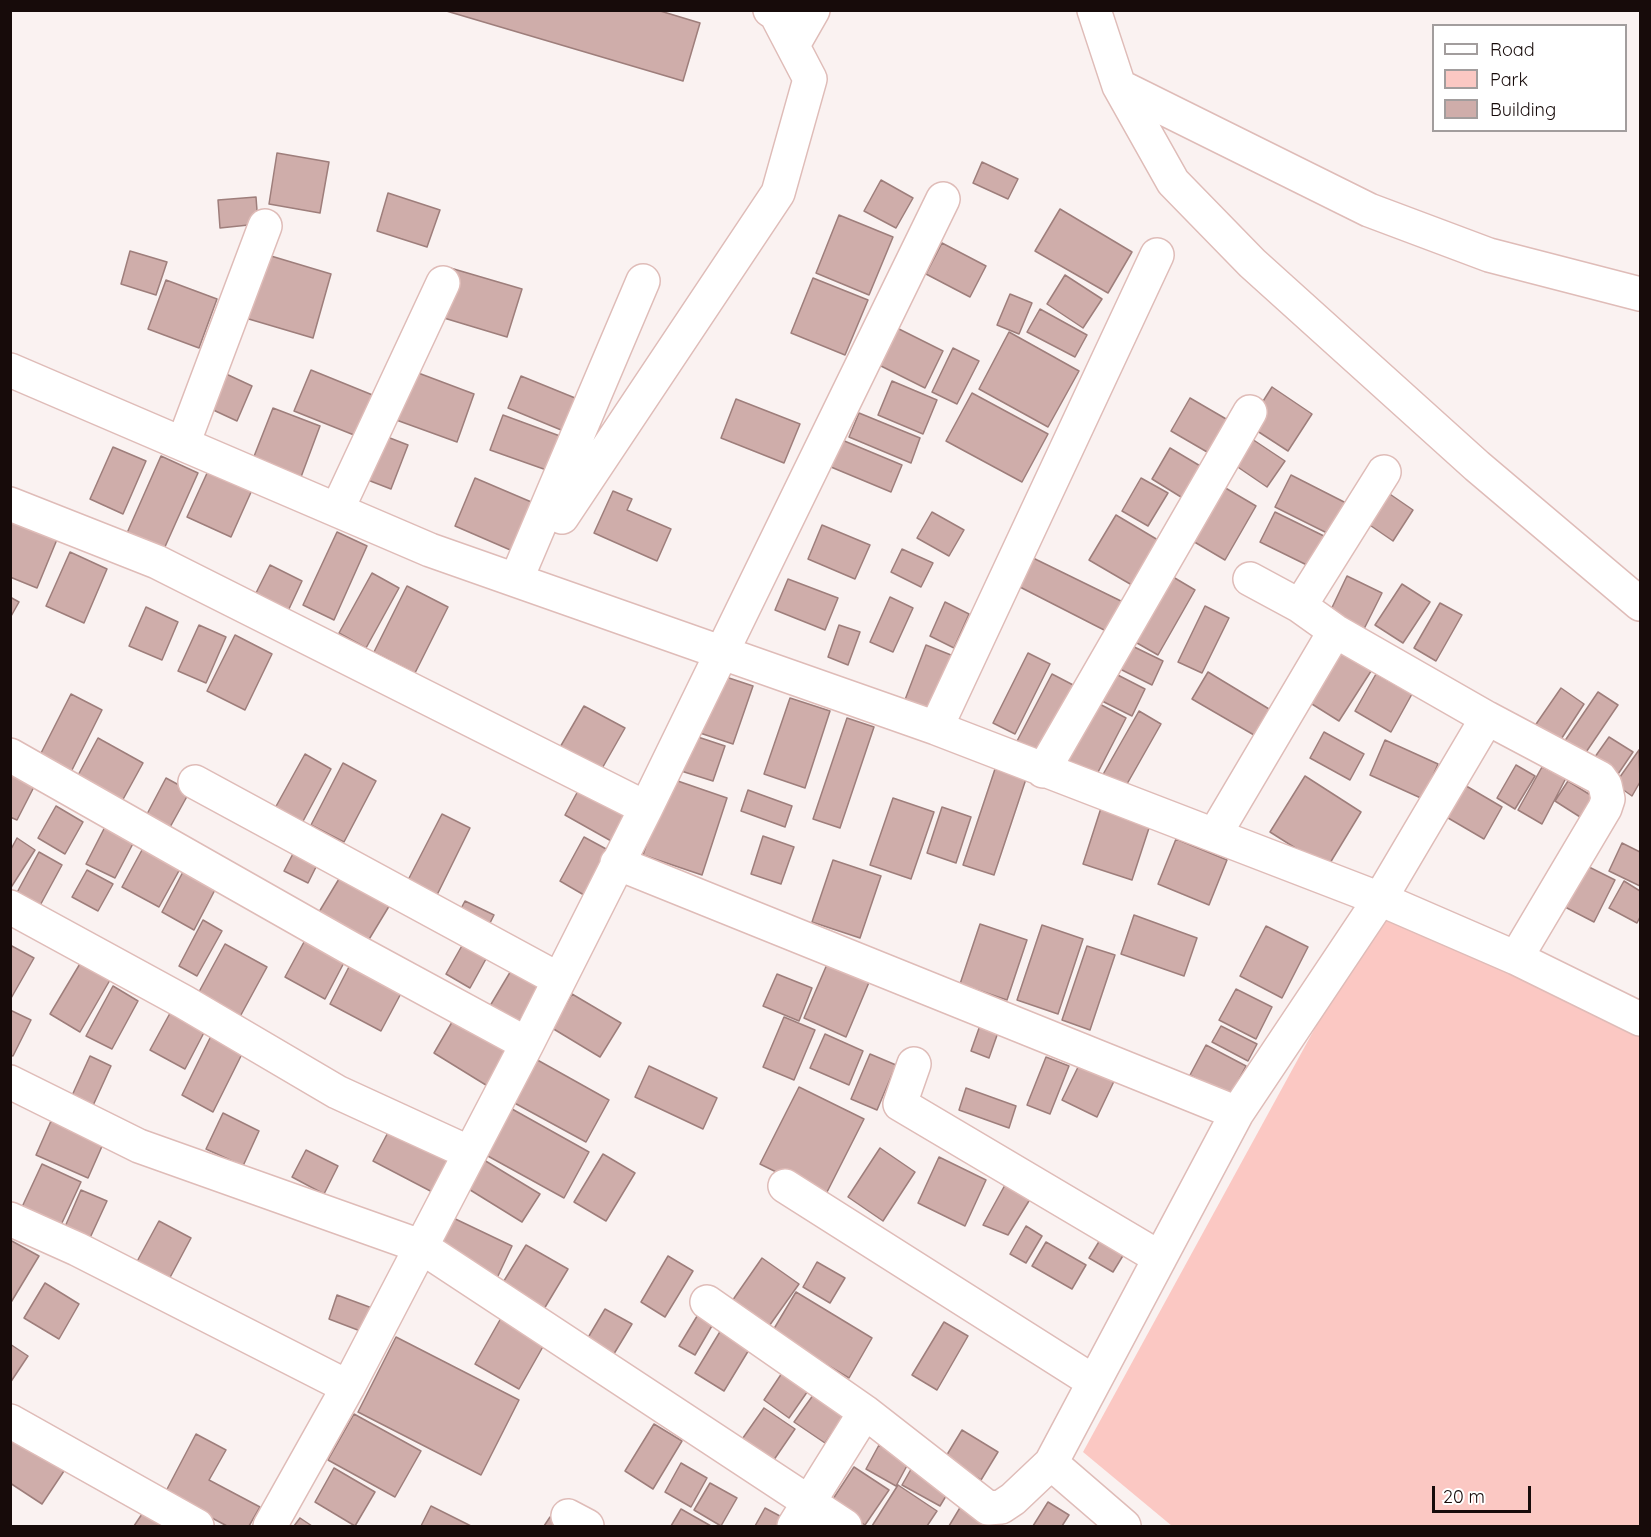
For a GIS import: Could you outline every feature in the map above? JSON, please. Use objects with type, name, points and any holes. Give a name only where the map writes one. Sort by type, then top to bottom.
[{"type":"street","points":[[562,517],[778,193],[810,79],[776,14],[770,10]]},
{"type":"street","points":[[793,45],[813,10]]},
{"type":"street","points":[[1094,10],[1119,86],[1173,182],[1252,263],[1477,466],[1641,604]]},
{"type":"street","points":[[1119,86],[1370,210],[1489,255],[1641,294]]},
{"type":"street","points":[[270,1527],[348,1387],[527,1044],[646,808],[944,199]]},
{"type":"street","points":[[183,444],[265,226]]},
{"type":"street","points":[[936,729],[1157,255]]},
{"type":"street","points":[[516,580],[643,281]]},
{"type":"street","points":[[337,510],[443,283]]},
{"type":"street","points":[[10,370],[430,550],[721,651],[936,729],[1380,899],[1516,958],[1641,1019]]},
{"type":"street","points":[[1043,771],[1250,412]]},
{"type":"street","points":[[1300,606],[1384,472]]},
{"type":"street","points":[[10,504],[157,562],[646,808]]},
{"type":"street","points":[[1250,579],[1300,606],[1335,631],[1487,718],[1600,778],[1607,791],[1605,808],[1516,958]]},
{"type":"street","points":[[1215,834],[1335,631]]},
{"type":"street","points":[[707,1302],[865,1412],[988,1508],[1001,1507],[1013,1499],[1051,1463],[1237,1113],[1380,899],[1487,718]]},
{"type":"street","points":[[10,755],[350,948],[527,1044]]},
{"type":"street","points":[[195,782],[558,979]]},
{"type":"street","points":[[617,863],[1237,1113]]},
{"type":"street","points":[[10,908],[184,1002],[338,1092],[470,1153]]},
{"type":"street","points":[[914,1064],[900,1104],[1160,1258]]},
{"type":"street","points":[[10,1082],[139,1146],[420,1246],[800,1515],[845,1527]]},
{"type":"street","points":[[785,1186],[1094,1382]]},
{"type":"street","points":[[10,1219],[76,1249],[348,1387]]},
{"type":"street","points":[[800,1515],[865,1412]]},
{"type":"street","points":[[10,1421],[198,1527]]},
{"type":"street","points":[[1051,1463],[1124,1527]]},
{"type":"green space","points":[[1379,911],[1640,1030],[1640,1526],[1172,1526],[1083,1452]]},
{"type":"building","points":[[443,10],[657,10],[700,23],[683,81]]},
{"type":"building","points":[[277,153],[329,162],[320,213],[269,204]]},
{"type":"building","points":[[982,162],[1018,179],[1008,199],[973,183]]},
{"type":"building","points":[[881,180],[913,198],[896,228],[864,211]]},
{"type":"building","points":[[388,193],[440,210],[427,247],[377,231]]},
{"type":"building","points":[[256,197],[258,224],[220,228],[218,200]]},
{"type":"building","points":[[1060,209],[1132,252],[1108,293],[1035,251]]},
{"type":"building","points":[[839,215],[893,237],[869,295],[816,273]]},
{"type":"building","points":[[942,243],[986,266],[970,297],[926,274]]},
{"type":"building","points":[[130,251],[167,262],[156,295],[121,284]]},
{"type":"building","points":[[261,253],[331,274],[313,338],[242,317]]},
{"type":"building","points":[[447,267],[522,289],[507,337],[434,315]]},
{"type":"building","points":[[1065,275],[1102,299],[1083,328],[1047,304]]},
{"type":"building","points":[[813,278],[868,300],[845,355],[791,333]]},
{"type":"building","points":[[166,280],[217,299],[199,348],[148,329]]},
{"type":"building","points":[[1010,294],[1032,303],[1019,334],[997,325]]},
{"type":"building","points":[[1040,309],[1087,335],[1075,357],[1027,332]]},
{"type":"building","points":[[891,325],[943,351],[925,388],[873,362]]},
{"type":"building","points":[[1009,332],[1079,371],[1048,427],[979,389]]},
{"type":"building","points":[[953,348],[979,361],[957,404],[932,392]]},
{"type":"building","points":[[405,368],[474,394],[457,442],[388,417]]},
{"type":"building","points":[[311,370],[375,396],[359,437],[294,411]]},
{"type":"building","points":[[224,373],[252,386],[237,421],[209,408]]},
{"type":"building","points":[[521,376],[580,400],[566,432],[508,408]]},
{"type":"building","points":[[892,381],[937,400],[923,434],[878,415]]},
{"type":"building","points":[[1272,387],[1312,414],[1288,451],[1248,425]]},
{"type":"building","points":[[972,393],[1048,434],[1022,482],[946,441]]},
{"type":"building","points":[[1190,398],[1233,423],[1214,456],[1171,431]]},
{"type":"building","points":[[736,399],[800,424],[784,463],[721,438]]},
{"type":"building","points":[[273,408],[320,426],[301,477],[253,459]]},
{"type":"building","points":[[859,413],[920,438],[911,463],[849,437]]},
{"type":"building","points":[[503,415],[568,439],[555,473],[490,450]]},
{"type":"building","points":[[377,433],[408,445],[391,489],[360,477]]},
{"type":"building","points":[[1243,433],[1285,461],[1267,487],[1226,459]]},
{"type":"building","points":[[842,440],[902,465],[891,492],[831,467]]},
{"type":"building","points":[[113,447],[146,461],[123,514],[90,499]]},
{"type":"building","points":[[1170,448],[1207,470],[1189,502],[1152,479]]},
{"type":"building","points":[[161,456],[198,473],[164,549],[127,533]]},
{"type":"building","points":[[208,471],[252,490],[231,537],[187,517]]},
{"type":"building","points":[[1291,475],[1348,504],[1333,536],[1275,507]]},
{"type":"building","points":[[475,478],[536,504],[515,552],[455,526]]},
{"type":"building","points":[[1141,478],[1168,493],[1148,526],[1122,511]]},
{"type":"building","points":[[1217,483],[1256,506],[1225,560],[1186,537]]},
{"type":"building","points":[[1381,488],[1413,510],[1393,541],[1361,519]]},
{"type":"building","points":[[613,491],[632,499],[627,510],[671,529],[657,561],[594,533]]},
{"type":"building","points":[[932,512],[964,530],[949,556],[917,538]]},
{"type":"building","points":[[1275,512],[1330,539],[1315,569],[1260,542]]},
{"type":"building","points":[[1116,515],[1163,543],[1137,588],[1089,560]]},
{"type":"building","points":[[10,517],[58,537],[37,588],[10,577]]},
{"type":"building","points":[[822,525],[870,545],[855,579],[808,559]]},
{"type":"building","points":[[337,532],[367,546],[334,620],[303,605]]},
{"type":"building","points":[[902,549],[933,563],[921,587],[891,572]]},
{"type":"building","points":[[70,552],[107,569],[84,623],[46,606]]},
{"type":"building","points":[[1031,557],[1123,602],[1108,632],[1016,585]]},
{"type":"building","points":[[270,565],[302,581],[288,611],[255,595]]},
{"type":"building","points":[[372,573],[399,588],[366,648],[339,633]]},
{"type":"building","points":[[1168,574],[1195,590],[1158,655],[1130,639]]},
{"type":"building","points":[[1347,576],[1382,593],[1361,635],[1327,618]]},
{"type":"building","points":[[788,579],[838,598],[825,630],[775,610]]},
{"type":"building","points":[[1402,584],[1430,602],[1403,643],[1375,625]]},
{"type":"building","points":[[407,586],[448,607],[415,673],[374,652]]},
{"type":"building","points":[[10,597],[19,602],[10,618]]},
{"type":"building","points":[[890,597],[913,608],[893,652],[870,642]]},
{"type":"building","points":[[945,602],[969,614],[954,648],[930,636]]},
{"type":"building","points":[[1440,603],[1462,615],[1436,661],[1414,648]]},
{"type":"building","points":[[1205,606],[1229,618],[1202,673],[1178,662]]},
{"type":"building","points":[[146,607],[178,622],[162,660],[129,646]]},
{"type":"building","points":[[199,625],[226,637],[206,683],[178,671]]},
{"type":"building","points":[[839,625],[860,632],[848,665],[828,657]]},
{"type":"building","points":[[235,635],[272,654],[245,710],[207,691]]},
{"type":"building","points":[[1124,642],[1163,661],[1152,685],[1112,665]]},
{"type":"building","points":[[926,645],[956,657],[932,717],[903,705]]},
{"type":"building","points":[[1339,646],[1373,668],[1339,721],[1304,699]]},
{"type":"building","points":[[1028,653],[1050,664],[1015,734],[993,723]]},
{"type":"building","points":[[1108,670],[1145,689],[1132,716],[1094,697]]},
{"type":"building","points":[[1208,672],[1269,709],[1254,735],[1192,699]]},
{"type":"building","points":[[1052,674],[1077,687],[1042,757],[1016,743]]},
{"type":"building","points":[[1376,674],[1412,694],[1391,732],[1355,711]]},
{"type":"building","points":[[720,675],[753,686],[733,744],[700,733]]},
{"type":"building","points":[[1561,688],[1584,704],[1556,747],[1532,730]]},
{"type":"building","points":[[1598,692],[1618,705],[1580,761],[1560,748]]},
{"type":"building","points":[[71,694],[102,710],[70,774],[38,759]]},
{"type":"building","points":[[790,698],[830,711],[805,788],[764,774]]},
{"type":"building","points":[[1094,701],[1126,718],[1095,778],[1063,761]]},
{"type":"building","points":[[584,706],[625,728],[600,772],[559,749]]},
{"type":"building","points":[[1139,711],[1161,724],[1123,791],[1101,778]]},
{"type":"building","points":[[847,718],[874,727],[840,828],[813,819]]},
{"type":"building","points":[[1324,732],[1364,754],[1350,780],[1310,758]]},
{"type":"building","points":[[689,734],[725,746],[713,781],[678,770]]},
{"type":"building","points":[[1609,737],[1633,752],[1614,780],[1590,764]]},
{"type":"building","points":[[98,738],[143,763],[121,803],[76,779]]},
{"type":"building","points":[[1385,740],[1438,764],[1423,799],[1370,775]]},
{"type":"building","points":[[1639,750],[1640,782],[1632,796],[1615,784]]},
{"type":"building","points":[[305,754],[331,769],[301,825],[274,810]]},
{"type":"building","points":[[343,763],[376,781],[344,842],[311,825]]},
{"type":"building","points":[[1516,765],[1535,776],[1515,809],[1497,798]]},
{"type":"building","points":[[10,767],[37,781],[17,820],[10,817]]},
{"type":"building","points":[[1542,767],[1566,778],[1542,824],[1518,810]]},
{"type":"building","points":[[995,769],[1026,779],[994,875],[963,865]]},
{"type":"building","points":[[1305,776],[1361,812],[1327,868],[1270,832]]},
{"type":"building","points":[[166,778],[190,791],[169,829],[146,816]]},
{"type":"building","points":[[669,778],[727,798],[702,875],[643,855]]},
{"type":"building","points":[[1456,780],[1502,807],[1484,839],[1443,815]]},
{"type":"building","points":[[1568,781],[1600,801],[1588,822],[1555,801]]},
{"type":"building","points":[[579,789],[627,816],[613,842],[565,815]]},
{"type":"building","points":[[748,790],[792,806],[785,827],[741,811]]},
{"type":"building","points":[[893,798],[934,812],[911,879],[870,865]]},
{"type":"building","points":[[56,806],[83,822],[65,854],[38,838]]},
{"type":"building","points":[[942,807],[971,817],[956,863],[927,853]]},
{"type":"building","points":[[1101,808],[1150,825],[1132,880],[1083,864]]},
{"type":"building","points":[[442,814],[470,828],[435,899],[406,884]]},
{"type":"building","points":[[109,819],[138,834],[115,878],[86,864]]},
{"type":"building","points":[[763,836],[794,847],[781,884],[751,874]]},
{"type":"building","points":[[149,837],[186,858],[159,907],[122,887]]},
{"type":"building","points":[[584,837],[608,850],[584,895],[560,881]]},
{"type":"building","points":[[17,838],[35,850],[10,889],[10,851]]},
{"type":"building","points":[[1176,839],[1227,860],[1209,905],[1158,884]]},
{"type":"building","points":[[1622,843],[1640,852],[1640,886],[1609,871]]},
{"type":"building","points":[[297,846],[321,857],[308,883],[284,871]]},
{"type":"building","points":[[39,852],[62,865],[37,911],[14,898]]},
{"type":"building","points":[[833,860],[881,876],[860,938],[812,922]]},
{"type":"building","points":[[1585,865],[1615,880],[1594,922],[1565,907]]},
{"type":"building","points":[[185,868],[217,886],[194,930],[162,912]]},
{"type":"building","points":[[345,869],[394,898],[368,941],[319,912]]},
{"type":"building","points":[[87,870],[113,884],[98,911],[72,897]]},
{"type":"building","points":[[1624,881],[1640,891],[1640,917],[1637,923],[1609,908]]},
{"type":"building","points":[[465,901],[494,915],[485,933],[456,918]]},
{"type":"building","points":[[1134,915],[1197,938],[1184,976],[1121,954]]},
{"type":"building","points":[[203,920],[222,931],[197,976],[179,966]]},
{"type":"building","points":[[980,924],[1027,940],[1007,1000],[960,984]]},
{"type":"building","points":[[1042,925],[1083,939],[1058,1014],[1017,1000]]},
{"type":"building","points":[[1266,926],[1308,947],[1282,998],[1240,976]]},
{"type":"building","points":[[310,931],[349,953],[325,999],[285,977]]},
{"type":"building","points":[[468,935],[492,948],[470,988],[446,974]]},
{"type":"building","points":[[225,944],[267,967],[236,1024],[194,1001]]},
{"type":"building","points":[[10,945],[34,958],[10,1000]]},
{"type":"building","points":[[1087,946],[1115,955],[1090,1030],[1062,1020]]},
{"type":"building","points":[[354,957],[406,984],[381,1031],[330,1004]]},
{"type":"building","points":[[81,962],[110,980],[80,1032],[50,1014]]},
{"type":"building","points":[[828,962],[870,980],[846,1037],[804,1018]]},
{"type":"building","points":[[512,969],[540,987],[515,1028],[487,1011]]},
{"type":"building","points":[[777,974],[812,988],[799,1021],[763,1006]]},
{"type":"building","points":[[113,986],[138,1001],[112,1049],[86,1036]]},
{"type":"building","points":[[1236,989],[1272,1007],[1256,1039],[1219,1020]]},
{"type":"building","points":[[572,994],[621,1023],[600,1057],[552,1028]]},
{"type":"building","points":[[175,1004],[209,1023],[185,1069],[150,1050]]},
{"type":"building","points":[[10,1010],[31,1020],[13,1056],[10,1055]]},
{"type":"building","points":[[984,1014],[1002,1021],[989,1058],[971,1051]]},
{"type":"building","points":[[455,1017],[516,1054],[494,1090],[434,1053]]},
{"type":"building","points":[[784,1017],[815,1030],[794,1080],[763,1067]]},
{"type":"building","points":[[1221,1026],[1257,1044],[1248,1061],[1212,1042]]},
{"type":"building","points":[[825,1034],[863,1051],[849,1085],[810,1068]]},
{"type":"building","points":[[211,1036],[243,1052],[213,1112],[182,1095]]},
{"type":"building","points":[[1206,1045],[1246,1066],[1230,1096],[1190,1075]]},
{"type":"building","points":[[870,1054],[896,1065],[877,1110],[851,1099]]},
{"type":"building","points":[[90,1056],[111,1066],[91,1110],[70,1100]]},
{"type":"building","points":[[532,1057],[609,1100],[586,1142],[509,1100]]},
{"type":"building","points":[[1046,1057],[1069,1066],[1050,1114],[1027,1105]]},
{"type":"building","points":[[1081,1061],[1116,1077],[1097,1117],[1062,1100]]},
{"type":"building","points":[[649,1066],[717,1098],[703,1129],[635,1097]]},
{"type":"building","points":[[799,1087],[864,1119],[825,1196],[760,1164]]},
{"type":"building","points":[[966,1088],[1016,1106],[1009,1128],[959,1110]]},
{"type":"building","points":[[512,1109],[589,1152],[564,1198],[486,1155]]},
{"type":"building","points":[[223,1113],[259,1131],[243,1166],[206,1149]]},
{"type":"building","points":[[51,1121],[103,1144],[88,1178],[36,1155]]},
{"type":"building","points":[[394,1121],[459,1155],[438,1195],[373,1161]]},
{"type":"building","points":[[880,1148],[915,1172],[883,1221],[848,1197]]},
{"type":"building","points":[[306,1150],[338,1166],[324,1194],[292,1177]]},
{"type":"building","points":[[603,1154],[635,1173],[606,1221],[574,1202]]},
{"type":"building","points":[[939,1157],[986,1180],[965,1226],[918,1203]]},
{"type":"building","points":[[484,1160],[540,1194],[522,1222],[467,1188]]},
{"type":"building","points":[[42,1164],[81,1182],[61,1225],[22,1207]]},
{"type":"building","points":[[1005,1185],[1032,1196],[1008,1235],[983,1225]]},
{"type":"building","points":[[81,1190],[107,1201],[89,1240],[64,1229]]},
{"type":"building","points":[[447,1215],[512,1246],[497,1278],[432,1248]]},
{"type":"building","points":[[159,1221],[191,1238],[166,1285],[134,1267]]},
{"type":"building","points":[[1026,1226],[1042,1236],[1026,1263],[1010,1254]]},
{"type":"building","points":[[1103,1235],[1127,1249],[1113,1272],[1089,1258]]},
{"type":"building","points":[[10,1240],[39,1256],[10,1304]]},
{"type":"building","points":[[1046,1242],[1086,1265],[1072,1289],[1032,1266]]},
{"type":"building","points":[[526,1245],[568,1269],[541,1314],[499,1289]]},
{"type":"building","points":[[668,1256],[693,1271],[665,1317],[641,1302]]},
{"type":"building","points":[[762,1258],[799,1284],[767,1329],[730,1304]]},
{"type":"building","points":[[817,1262],[845,1278],[830,1303],[803,1287]]},
{"type":"building","points":[[45,1283],[79,1304],[59,1339],[24,1318]]},
{"type":"building","points":[[796,1292],[872,1338],[849,1378],[772,1332]]},
{"type":"building","points":[[337,1295],[372,1308],[363,1332],[329,1319]]},
{"type":"building","points":[[705,1303],[720,1312],[695,1355],[679,1346]]},
{"type":"building","points":[[605,1309],[632,1324],[609,1362],[583,1346]]},
{"type":"building","points":[[505,1311],[549,1336],[519,1389],[475,1364]]},
{"type":"building","points":[[944,1322],[968,1336],[937,1390],[912,1375]]},
{"type":"building","points":[[721,1330],[750,1348],[724,1391],[695,1373]]},
{"type":"building","points":[[396,1337],[519,1400],[481,1475],[358,1412]]},
{"type":"building","points":[[10,1344],[28,1356],[10,1383]]},
{"type":"building","points":[[786,1367],[812,1385],[789,1418],[764,1400]]},
{"type":"building","points":[[821,1384],[851,1405],[825,1443],[794,1422]]},
{"type":"building","points":[[764,1408],[795,1429],[769,1467],[738,1445]]},
{"type":"building","points":[[354,1414],[421,1451],[395,1497],[328,1460]]},
{"type":"building","points":[[654,1424],[682,1441],[653,1489],[625,1471]]},
{"type":"building","points":[[10,1427],[68,1465],[42,1504],[10,1483]]},
{"type":"building","points":[[962,1430],[998,1452],[981,1480],[945,1458]]},
{"type":"building","points":[[196,1434],[226,1450],[209,1480],[260,1507],[249,1526],[227,1526],[165,1493]]},
{"type":"building","points":[[879,1445],[909,1462],[896,1486],[866,1469]]},
{"type":"building","points":[[681,1463],[707,1478],[691,1507],[665,1492]]},
{"type":"building","points":[[914,1464],[952,1486],[940,1506],[902,1485]]},
{"type":"building","points":[[854,1467],[889,1490],[865,1525],[831,1502]]},
{"type":"building","points":[[334,1468],[375,1492],[355,1526],[315,1502]]},
{"type":"building","points":[[710,1483],[737,1498],[721,1526],[694,1510]]},
{"type":"building","points":[[898,1485],[937,1511],[927,1526],[872,1526]]},
{"type":"building","points":[[1048,1502],[1069,1515],[1062,1526],[1033,1526]]},
{"type":"building","points":[[431,1506],[471,1526],[421,1526]]},
{"type":"building","points":[[961,1506],[996,1526],[949,1526]]},
{"type":"building","points":[[146,1508],[176,1526],[134,1526]]},
{"type":"building","points":[[765,1508],[791,1522],[788,1526],[755,1526]]},
{"type":"building","points":[[681,1509],[711,1526],[671,1526]]},
{"type":"building","points":[[550,1517],[564,1526],[544,1526]]},
{"type":"building","points":[[300,1518],[312,1526],[294,1526]]}]
